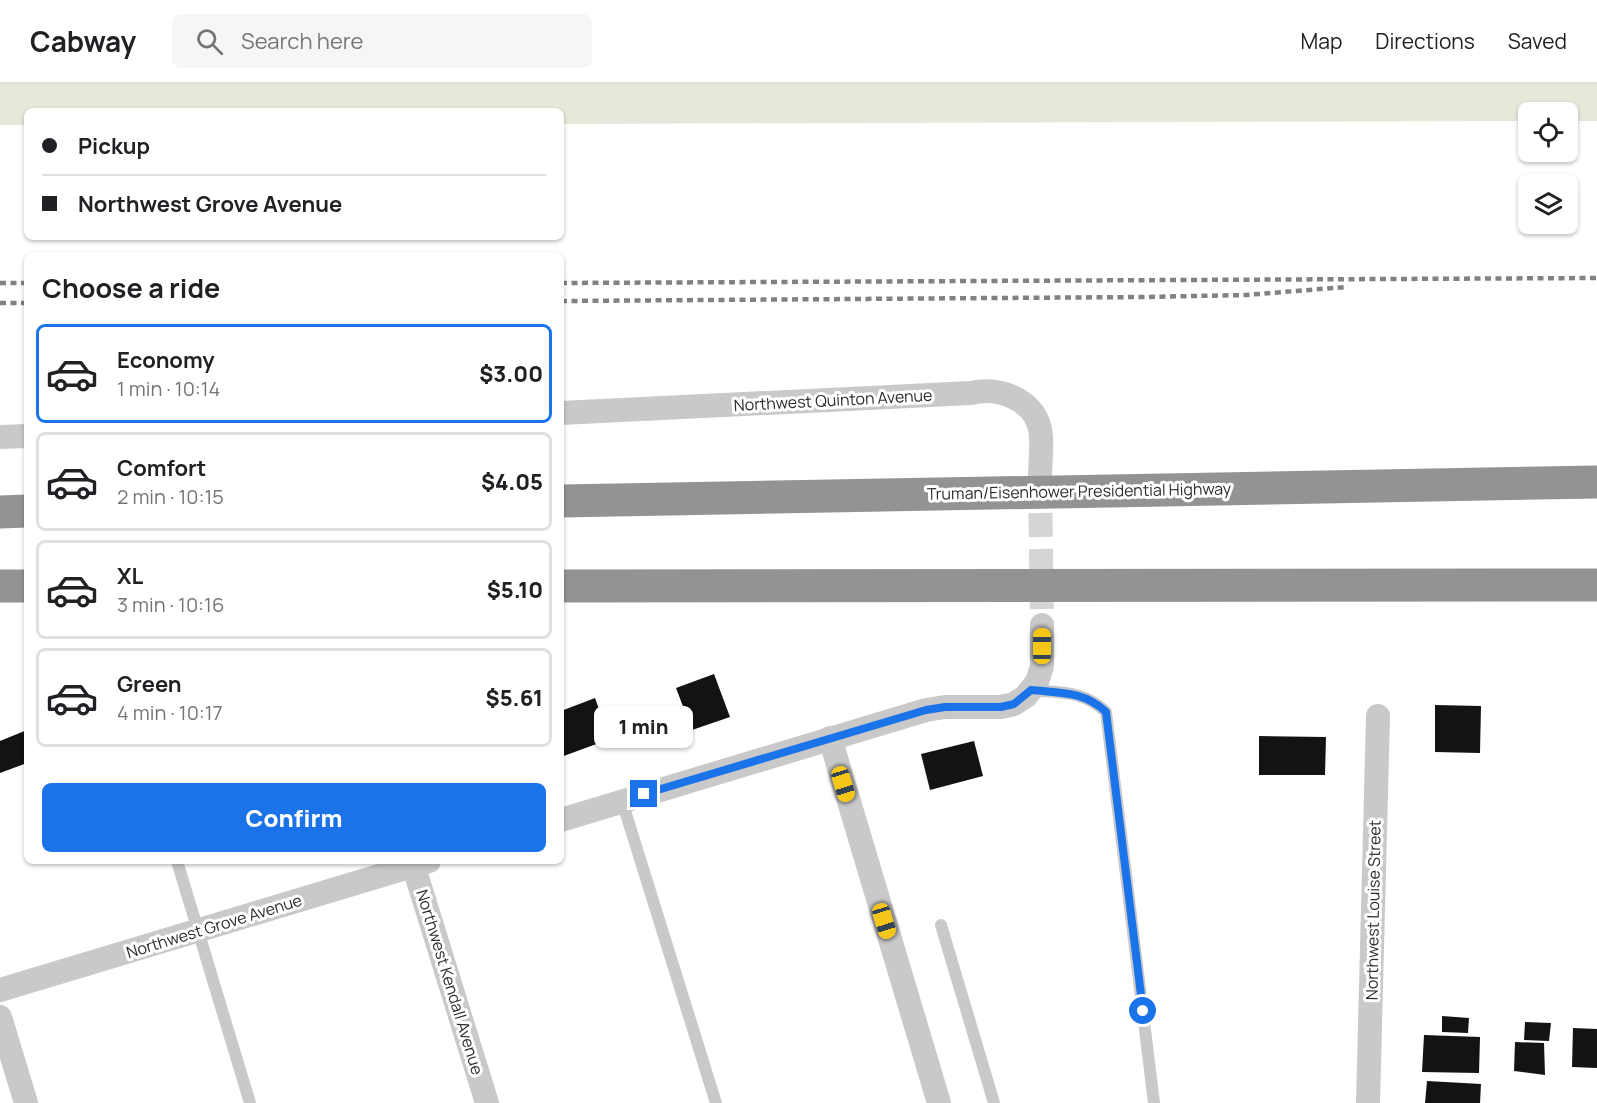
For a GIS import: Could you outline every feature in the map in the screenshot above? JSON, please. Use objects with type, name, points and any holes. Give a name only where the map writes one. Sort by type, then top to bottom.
[{"type":"highway","name":"Truman/Eisenhower Presidential Highway","points":[[564,501],[1597,482]]},
{"type":"highway","points":[[0,512],[24,511]]},
{"type":"highway","points":[[564,586],[1597,585]]},
{"type":"highway","points":[[0,586],[24,586]]},
{"type":"street","name":"Northwest Quinton Avenue","points":[[564,413],[971,393],[980,390],[1000,391],[1021,401],[1032,413],[1040,428],[1040,477]]},
{"type":"street","points":[[0,437],[24,436]]},
{"type":"street","points":[[564,819],[926,710],[945,707],[1001,707],[1014,704],[1037,682],[1042,666],[1042,625]]},
{"type":"street","name":"Northwest Louise Street","points":[[1368,1103],[1378,716]]},
{"type":"street","points":[[830,738],[939,1103]]},
{"type":"street","name":"Northwest Grove Avenue","points":[[0,990],[415,864]]},
{"type":"street","name":"Northwest Kendall Avenue","points":[[418,864],[487,1103]]},
{"type":"street","points":[[0,1017],[26,1103]]},
{"type":"lane","points":[[1031,690],[1081,695],[1096,702],[1106,712],[1154,1103]]},
{"type":"lane","points":[[622,801],[716,1103]]},
{"type":"lane","points":[[178,864],[250,1103]]},
{"type":"lane","points":[[941,925],[994,1103]]},
{"type":"shaded area","points":[[0,84],[1597,84],[1597,121],[1578,121],[1578,102],[1518,102],[1518,121],[564,124],[564,108],[24,108],[24,125],[0,125]]},
{"type":"building","points":[[714,674],[730,717],[692,730],[676,688]]},
{"type":"building","points":[[595,698],[610,739],[564,756],[564,710]]},
{"type":"building","points":[[1435,705],[1481,706],[1480,753],[1435,752]]},
{"type":"building","points":[[24,731],[24,764],[0,773],[0,741]]},
{"type":"building","points":[[1259,736],[1326,737],[1325,775],[1259,775]]},
{"type":"building","points":[[974,741],[983,776],[930,790],[921,754]]},
{"type":"building","points":[[1442,1016],[1469,1018],[1468,1033],[1442,1032]]},
{"type":"building","points":[[1525,1022],[1551,1023],[1549,1041],[1524,1040]]},
{"type":"building","points":[[1573,1028],[1597,1029],[1597,1068],[1572,1067]]},
{"type":"building","points":[[1424,1035],[1480,1037],[1479,1073],[1422,1072]]},
{"type":"building","points":[[1515,1042],[1544,1043],[1545,1075],[1514,1071]]},
{"type":"building","points":[[1427,1081],[1481,1084],[1480,1103],[1425,1103]]},
{"type":"tunnel","points":[[1040,477],[1042,625]]},
{"type":"railway","points":[[564,283],[1597,278]]},
{"type":"railway","points":[[0,283],[24,283]]},
{"type":"railway","points":[[564,301],[1144,297],[1246,295],[1346,287]]},
{"type":"railway","points":[[0,303],[24,303]]},
{"type":"route","points":[[644,794],[926,710],[945,707],[1001,707],[1014,704],[1031,690],[1081,695],[1096,702],[1106,712],[1143,1011]]}]
